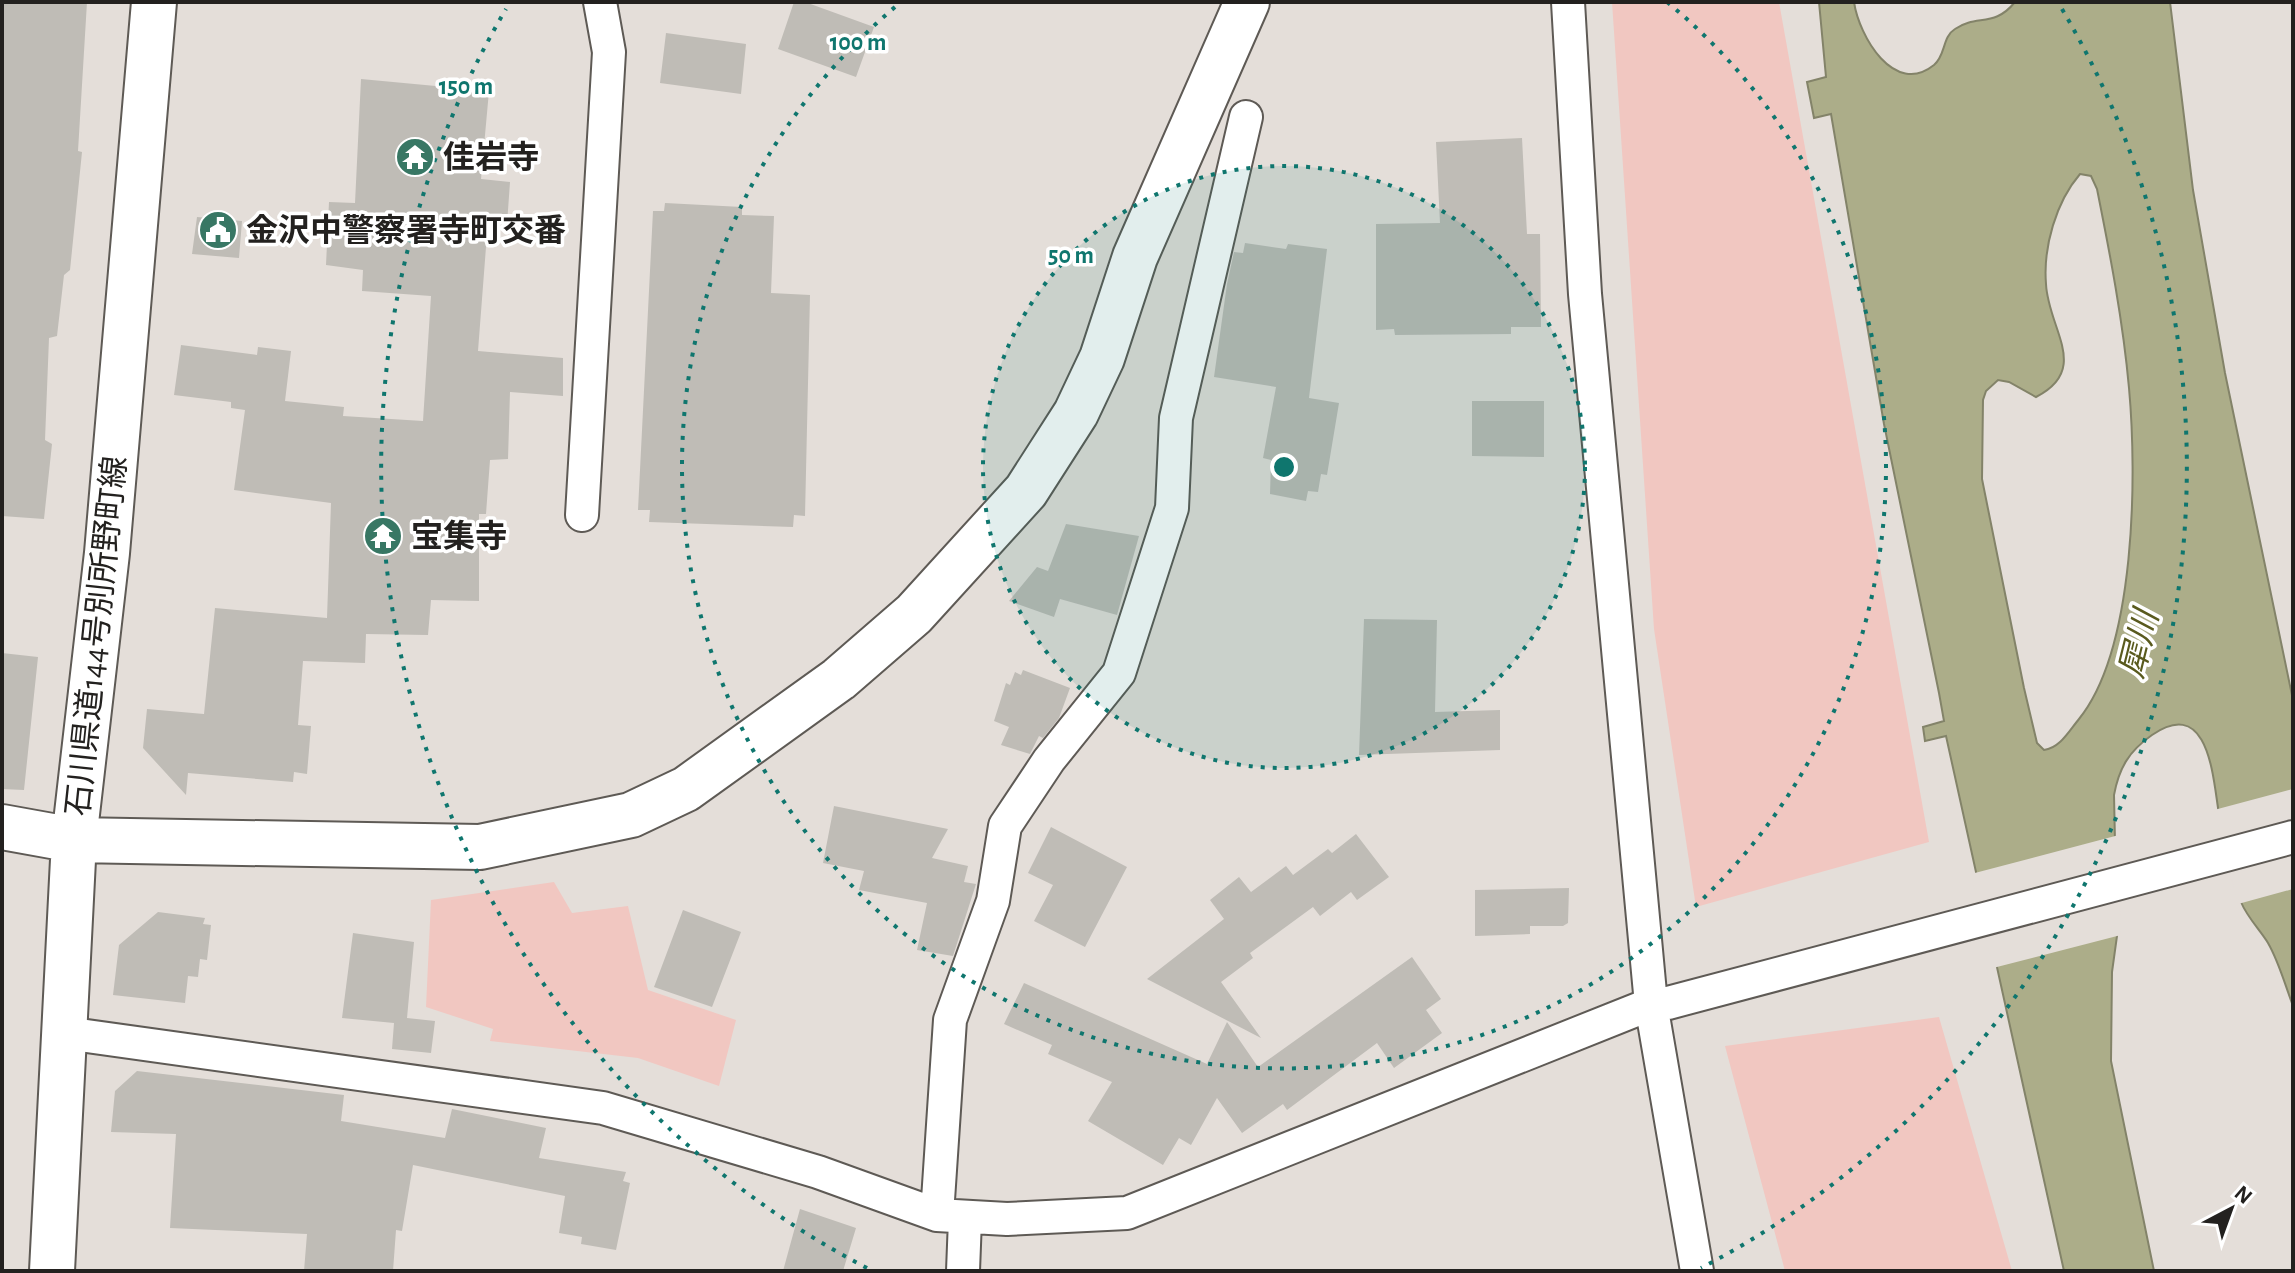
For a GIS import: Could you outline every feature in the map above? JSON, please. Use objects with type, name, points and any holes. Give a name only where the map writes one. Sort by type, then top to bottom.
[{"type":"street","name":"石川県道144号別所野町線","points":[[52,1271],[74,840],[107,553],[154,2]]},
{"type":"street","points":[[582,515],[609,52],[600,2]]},
{"type":"street","points":[[2,827],[74,840],[480,847],[631,815],[686,789],[839,679],[914,614],[1026,491],[1076,413],[1102,358],[1135,257],[1247,2]]},
{"type":"street","points":[[1568,2],[1585,294],[1660,1004],[1697,1271]]},
{"type":"street","points":[[963,1271],[951,1217],[950,1020],[993,901],[1005,826],[1049,760],[1119,673],[1172,508],[1176,418],[1246,117]]},
{"type":"street","points":[[65,1033],[603,1108],[818,1172],[951,1217],[1127,1213],[1660,1004],[2293,837]]},
{"type":"shaded area","points":[[1612,2],[1779,2],[1929,842],[1696,907],[1654,629]]},
{"type":"shaded area","points":[[554,882],[572,913],[628,906],[648,990],[736,1020],[719,1086],[638,1058],[490,1041],[493,1029],[426,1007],[431,900]]},
{"type":"shaded area","points":[[1939,1017],[2012,1271],[1785,1271],[1725,1046]]},
{"type":"water","name":"犀川","points":[[1819,2],[1854,2],[1863,31],[1881,58],[1892,68],[1905,73],[1919,73],[1938,61],[1948,37],[1955,29],[2000,15],[2015,2],[2170,2],[2193,190],[2225,373],[2293,700],[2293,1006],[2272,950],[2237,892],[2205,747],[2197,733],[2186,726],[2171,726],[2152,735],[2137,747],[2122,768],[2114,795],[2117,936],[2112,972],[2111,1061],[2154,1271],[2064,1271],[1946,736],[1925,741],[1923,727],[1944,721],[1884,424],[1831,114],[1814,118],[1807,82],[1826,77]],"holes":[[[2080,174],[2091,176],[2097,189],[2123,338],[2131,425],[2132,513],[2122,606],[2112,650],[2098,688],[2064,738],[2044,750],[2037,743],[2024,688],[1982,479],[1983,400],[1986,391],[1998,380],[2009,382],[2036,397],[2052,386],[2061,374],[2064,361],[2062,347],[2046,284],[2049,240],[2058,211],[2072,185]]]},
{"type":"pier","points":[[2293,789],[2293,889],[2238,904],[2214,810]]},
{"type":"pier","points":[[2119,835],[2121,935],[1993,968],[1971,874]]},
{"type":"building","points":[[2,2],[87,2],[78,151],[82,152],[70,270],[64,275],[57,336],[49,338],[45,440],[52,444],[44,519],[2,516]]},
{"type":"building","points":[[794,2],[805,2],[874,27],[856,77],[778,49]]},
{"type":"building","points":[[666,33],[746,44],[741,94],[660,83]]},
{"type":"building","points":[[361,79],[489,91],[481,179],[510,182],[507,224],[488,221],[478,351],[563,358],[563,396],[510,392],[508,459],[490,460],[486,514],[479,514],[479,601],[431,600],[428,635],[366,634],[365,663],[303,661],[298,725],[311,726],[307,774],[294,772],[293,782],[188,773],[186,795],[143,748],[147,709],[204,714],[215,608],[327,618],[331,503],[234,490],[245,410],[231,408],[231,402],[174,395],[181,345],[257,355],[258,347],[291,351],[285,401],[344,407],[343,416],[423,421],[431,296],[362,291],[363,270],[326,265],[329,202],[355,203]]},
{"type":"building","points":[[1522,138],[1527,234],[1540,234],[1541,327],[1511,327],[1511,334],[1395,335],[1394,329],[1376,330],[1376,224],[1440,223],[1436,142]]},
{"type":"building","points":[[665,203],[742,207],[742,215],[774,216],[771,293],[810,295],[805,516],[794,515],[793,527],[649,522],[650,510],[638,510],[653,211],[664,211]]},
{"type":"building","name":"金沢中警察署寺町交番","points":[[197,217],[242,221],[239,258],[192,254]]},
{"type":"building","points":[[1245,243],[1286,249],[1288,244],[1327,249],[1309,398],[1339,403],[1327,475],[1321,474],[1318,492],[1308,491],[1306,501],[1270,494],[1271,460],[1263,458],[1276,387],[1214,377],[1234,252],[1243,253]]},
{"type":"building","points":[[1472,401],[1544,401],[1544,457],[1472,456]]},
{"type":"building","points":[[1066,524],[1139,536],[1117,615],[1060,599],[1054,617],[1009,601],[1037,567],[1048,571]]},
{"type":"building","points":[[1364,619],[1437,620],[1435,712],[1500,710],[1500,750],[1359,755]]},
{"type":"building","points":[[2,653],[38,657],[24,790],[2,789]]},
{"type":"building","points":[[1023,670],[1070,688],[1059,718],[1043,738],[1039,736],[1030,754],[1001,745],[1009,727],[994,721],[1006,683],[1010,685],[1015,672],[1021,675]]},
{"type":"building","points":[[834,806],[948,829],[932,858],[968,866],[964,882],[976,884],[953,956],[917,950],[927,903],[859,890],[864,871],[823,863]]},
{"type":"building","points":[[1051,827],[1127,867],[1085,947],[1034,921],[1053,885],[1028,873]]},
{"type":"building","points":[[1356,834],[1389,877],[1357,900],[1351,892],[1320,916],[1313,907],[1250,953],[1253,958],[1221,982],[1261,1038],[1147,979],[1224,919],[1210,900],[1239,877],[1251,892],[1286,866],[1293,875],[1328,849],[1332,853]]},
{"type":"building","points":[[1569,888],[1568,923],[1563,926],[1530,926],[1530,934],[1475,936],[1475,890]]},
{"type":"building","points":[[683,910],[741,932],[712,1007],[654,987]]},
{"type":"building","points":[[158,912],[205,918],[203,924],[211,925],[207,960],[200,959],[198,977],[188,976],[185,1003],[113,995],[119,945]]},
{"type":"building","points":[[353,933],[414,942],[407,1018],[435,1021],[431,1053],[392,1049],[394,1023],[342,1018]]},
{"type":"building","points":[[1412,957],[1441,999],[1426,1010],[1442,1033],[1394,1068],[1377,1043],[1287,1110],[1283,1104],[1242,1133],[1217,1098],[1191,1145],[1179,1138],[1163,1165],[1088,1121],[1112,1082],[1048,1054],[1052,1045],[1004,1024],[1024,983],[1207,1064],[1227,1022],[1258,1067]]},
{"type":"building","points":[[137,1071],[344,1095],[341,1121],[445,1138],[452,1109],[546,1128],[539,1158],[626,1172],[623,1181],[630,1183],[616,1250],[581,1244],[582,1237],[559,1233],[565,1196],[413,1165],[402,1231],[396,1230],[393,1271],[304,1271],[307,1234],[170,1228],[176,1134],[111,1132],[115,1091]]},
{"type":"building","points":[[800,1209],[856,1228],[843,1271],[783,1271]]},
{"type":"place","name":"佳岩寺","points":[[415,157]]},
{"type":"place","name":"金沢中警察署寺町交番","points":[[218,230]]},
{"type":"place","name":"宝集寺","points":[[383,536]]}]
